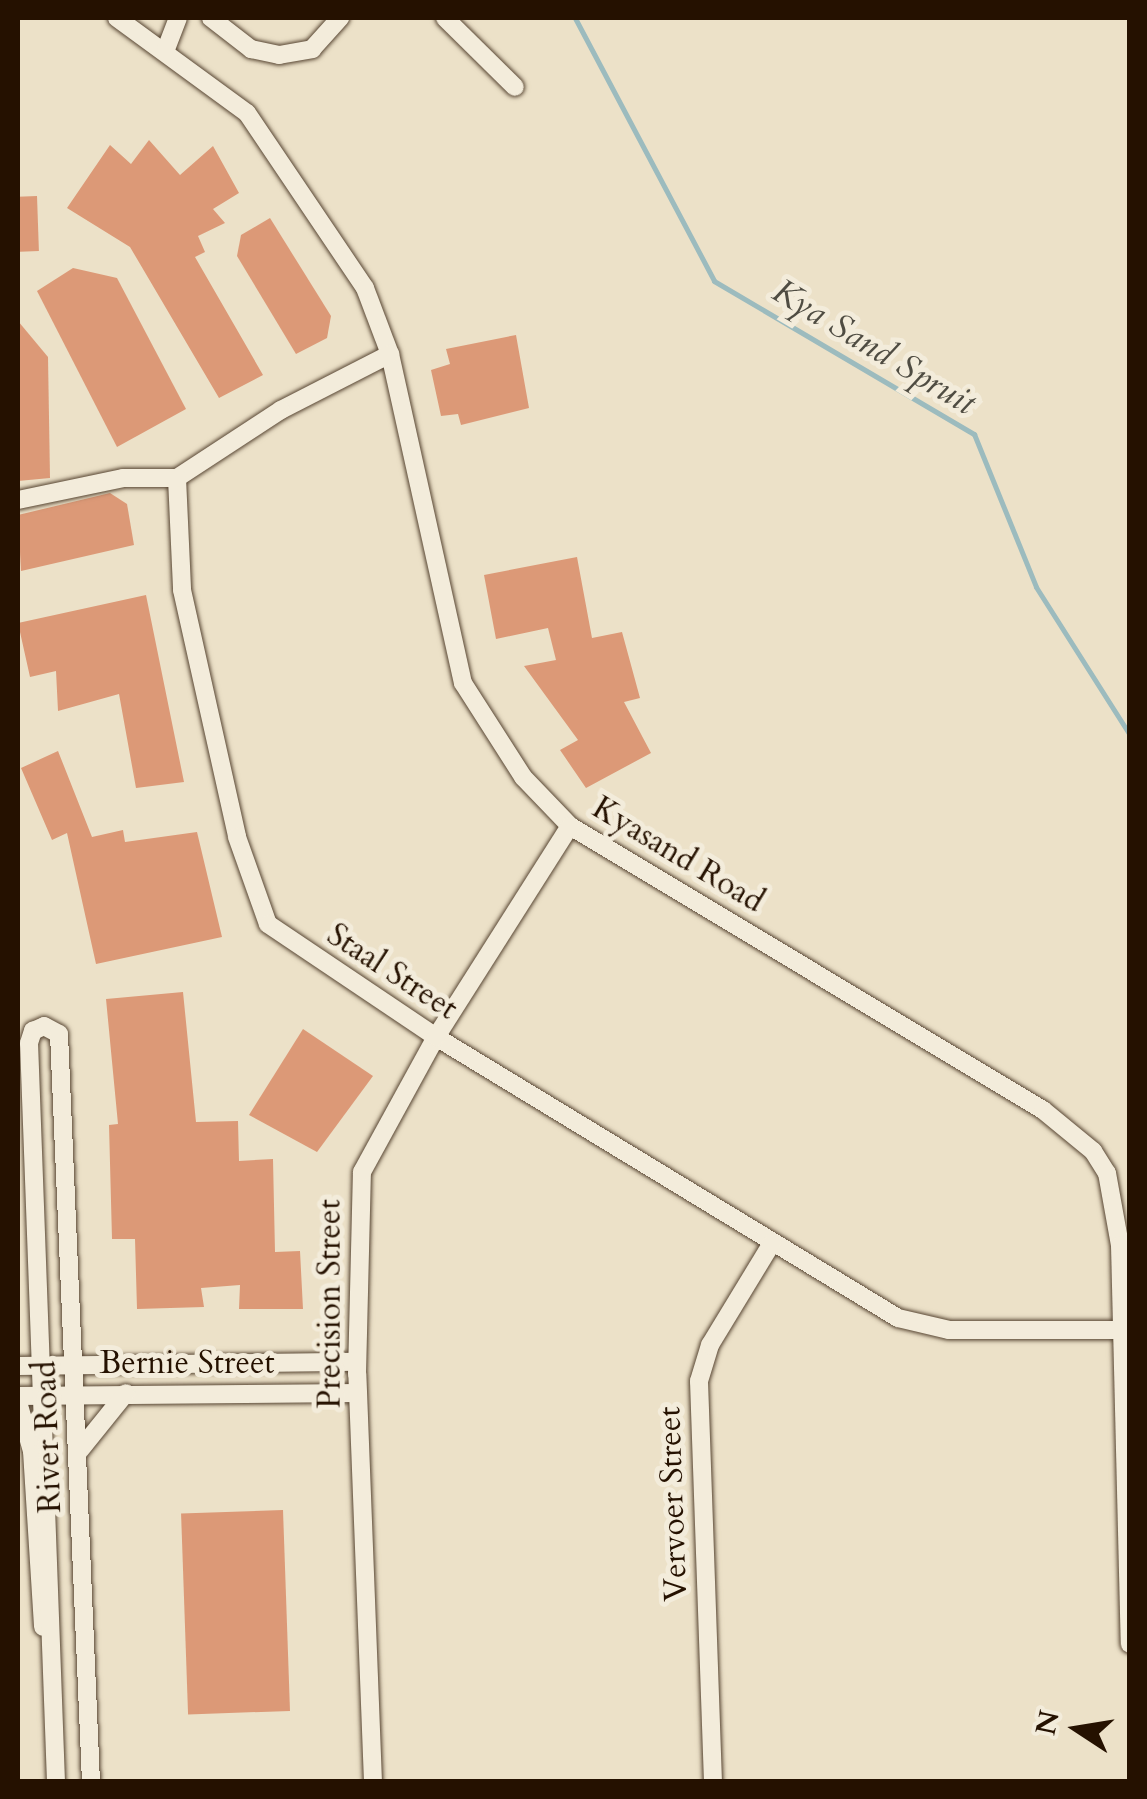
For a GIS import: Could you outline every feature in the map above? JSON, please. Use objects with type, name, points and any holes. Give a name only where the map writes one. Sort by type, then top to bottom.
[{"type":"street","name":"Kyasand Road","points":[[117,18],[166,49],[257,124],[365,288],[390,354],[463,682],[523,776],[570,826],[1074,1133],[1092,1152],[1116,1196],[1130,1644]]},
{"type":"street","points":[[166,49],[178,18]]},
{"type":"street","points":[[211,18],[251,49],[278,55],[312,48],[340,18]]},
{"type":"street","points":[[445,18],[515,87]]},
{"type":"street","points":[[18,500],[123,478],[177,478],[281,410],[390,354]]},
{"type":"street","name":"Staal Street","points":[[177,478],[182,590],[238,838],[261,912],[286,940],[436,1037],[898,1318],[926,1326],[1120,1330]]},
{"type":"street","name":"Precision Street","points":[[373,1782],[358,1393],[362,1172],[436,1037],[570,826]]},
{"type":"street","name":"River Road","points":[[56,1782],[46,1365],[29,1044],[33,1031],[44,1026],[58,1034],[76,1364],[91,1782]]},
{"type":"street","name":"Vervoer Street","points":[[713,1782],[699,1382],[710,1345],[772,1243]]},
{"type":"street","name":"Bernie Street","points":[[18,1366],[358,1362]]},
{"type":"street","name":"Bernie Street","points":[[18,1399],[46,1394],[358,1393]]},
{"type":"street","points":[[78,1452],[91,1429],[126,1394]]},
{"type":"street","points":[[18,1399],[30,1434],[36,1582],[52,1656]]},
{"type":"building","points":[[149,140],[180,175],[213,146],[239,193],[213,209],[225,223],[198,236],[205,252],[195,257],[263,375],[219,398],[130,247],[67,208],[110,145],[131,164]]},
{"type":"building","points":[[37,196],[39,251],[20,252],[18,197]]},
{"type":"building","points":[[270,218],[331,316],[327,338],[296,354],[237,256],[241,235]]},
{"type":"building","points":[[73,268],[117,278],[186,409],[117,447],[37,291]]},
{"type":"building","points":[[18,321],[48,357],[50,478],[18,481]]},
{"type":"building","points":[[516,335],[529,408],[461,425],[458,414],[441,416],[431,370],[450,364],[446,349]]},
{"type":"building","points":[[110,493],[127,504],[134,545],[21,571],[18,515]]},
{"type":"building","points":[[577,557],[592,638],[622,632],[640,698],[624,702],[651,753],[586,788],[560,750],[578,740],[524,666],[556,660],[548,628],[496,639],[484,575]]},
{"type":"building","points":[[146,595],[184,782],[136,788],[119,694],[58,711],[56,671],[30,677],[18,623]]},
{"type":"building","points":[[58,751],[92,837],[123,830],[125,842],[197,832],[222,937],[96,964],[67,833],[52,840],[21,768]]},
{"type":"building","points":[[183,992],[196,1122],[238,1121],[239,1161],[273,1159],[275,1252],[300,1251],[303,1309],[239,1309],[240,1285],[201,1288],[204,1307],[137,1309],[135,1239],[112,1239],[109,1125],[118,1124],[106,999]]},
{"type":"building","points":[[303,1029],[373,1076],[317,1152],[249,1115]]},
{"type":"building","points":[[283,1510],[290,1711],[188,1714],[181,1514]]},
{"type":"waterway","name":"Kya Sand Spruit","points":[[575,18],[714,281],[974,434],[1036,587],[1130,735]]}]
